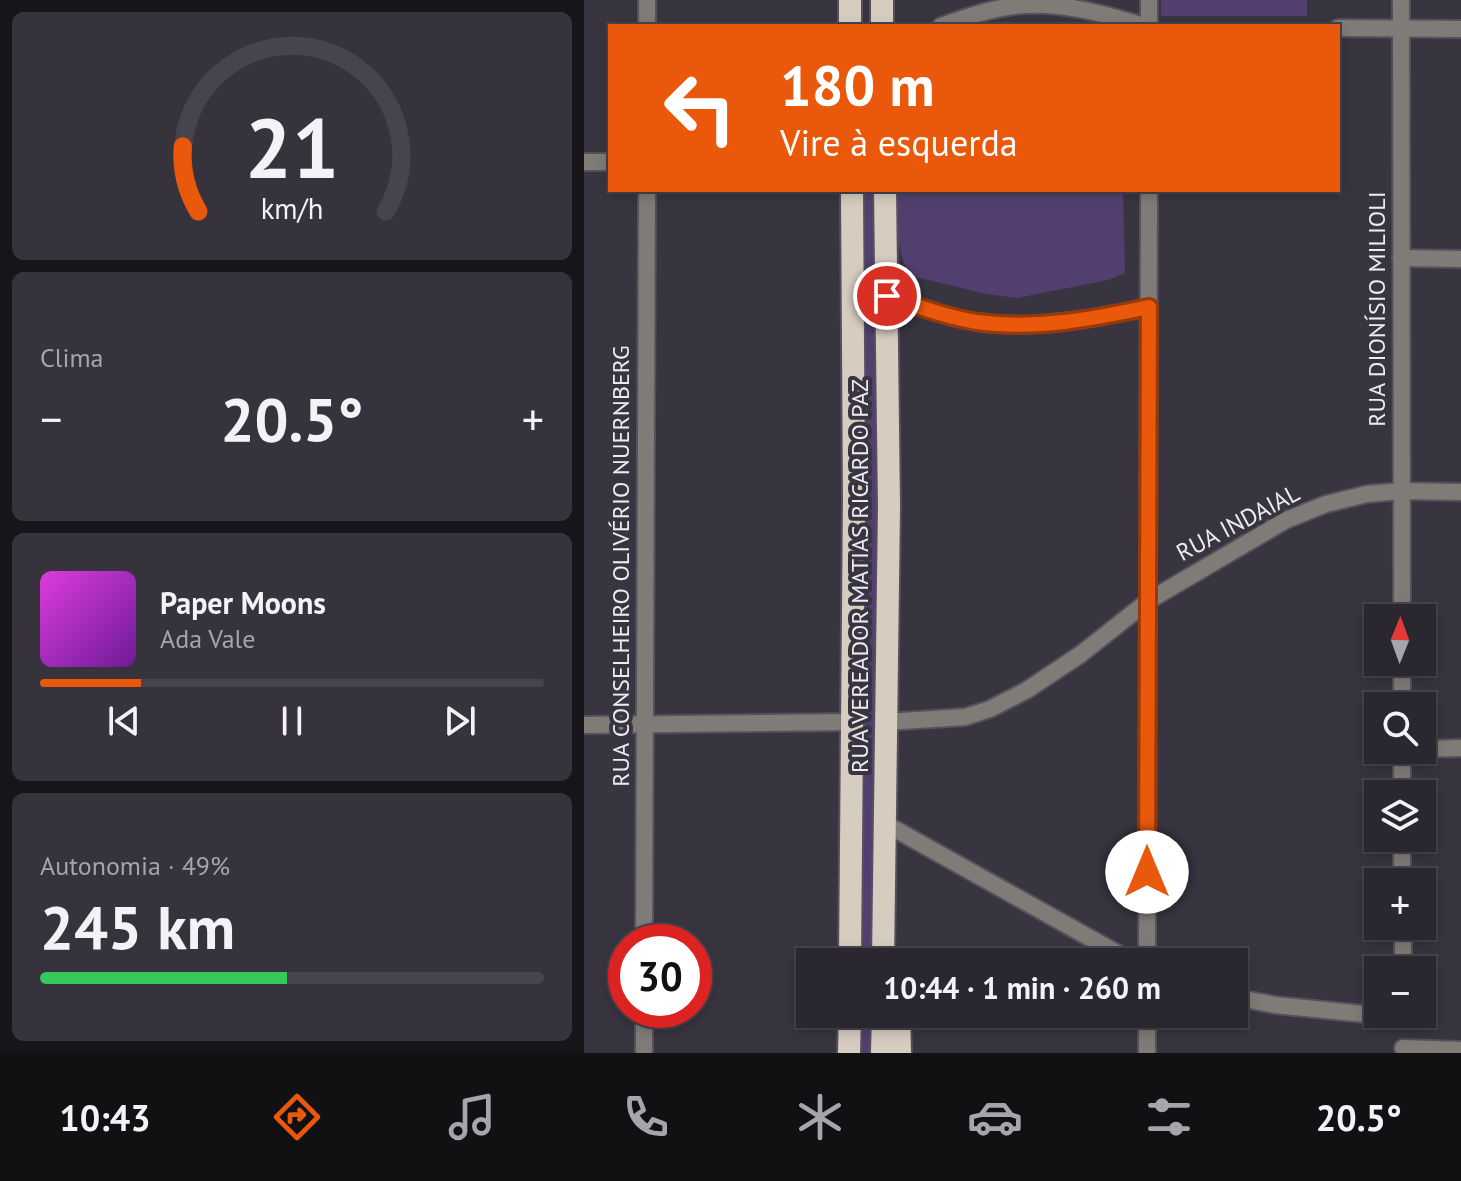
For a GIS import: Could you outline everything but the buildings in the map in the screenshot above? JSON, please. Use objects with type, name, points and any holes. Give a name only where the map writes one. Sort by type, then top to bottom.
[{"type":"highway","points":[[850,0],[850,24]]},
{"type":"highway","points":[[882,0],[882,24]]},
{"type":"highway","name":"RUA VEREADOR MATIAS RICARDO PAZ","points":[[850,948],[854,498],[852,192]]},
{"type":"highway","name":"RUA VEREADOR MATIAS RICARDO PAZ","points":[[883,948],[889,506],[885,192]]},
{"type":"highway","points":[[883,913],[891,948]]},
{"type":"highway","points":[[849,1053],[850,1028]]},
{"type":"highway","points":[[882,1053],[883,1028]]},
{"type":"highway","points":[[899,1028],[900,1053]]},
{"type":"street","points":[[647,0],[647,24]]},
{"type":"street","points":[[1146,24],[1149,0]]},
{"type":"street","name":"RUA DIONÍSIO MILIOLI","points":[[1401,0],[1402,604]]},
{"type":"street","points":[[947,24],[987,11],[1042,5],[1074,8],[1139,24]]},
{"type":"street","points":[[1340,28],[1461,29]]},
{"type":"street","points":[[584,162],[608,162]]},
{"type":"street","name":"RUA CONSELHEIRO OLIVÉRIO NUERNBERG","points":[[644,924],[647,192]]},
{"type":"street","points":[[1147,948],[1149,192]]},
{"type":"street","points":[[1401,258],[1461,259]]},
{"type":"street","points":[[887,296],[943,315],[1008,325],[1074,322],[1149,307]]},
{"type":"street","name":"RUA INDAIAL","points":[[886,722],[965,717],[990,709],[1027,690],[1081,654],[1148,601],[1286,520],[1326,504],[1367,494],[1461,492]]},
{"type":"street","points":[[584,725],[852,722]]},
{"type":"street","points":[[1436,749],[1461,748]]},
{"type":"street","points":[[884,823],[1108,948]]},
{"type":"street","points":[[1248,1000],[1289,1007],[1364,1013]]},
{"type":"street","points":[[644,1028],[644,1053]]},
{"type":"street","points":[[1147,1028],[1147,1053]]},
{"type":"street","points":[[1403,1028],[1403,1051],[1461,1050]]},
{"type":"shaded area","points":[[1161,0],[1307,0],[1307,16],[1161,16]]},
{"type":"shaded area","points":[[859,192],[874,192],[880,502],[874,948],[859,948],[865,501]]},
{"type":"shaded area","points":[[892,192],[1123,192],[1125,273],[1108,280],[1017,298],[986,294],[916,277],[904,264],[897,238]]},
{"type":"shaded area","points":[[859,1028],[874,1028],[874,1053],[859,1053]]},
{"type":"route","points":[[887,296],[943,315],[1008,325],[1074,322],[1149,307],[1147,872]]}]
